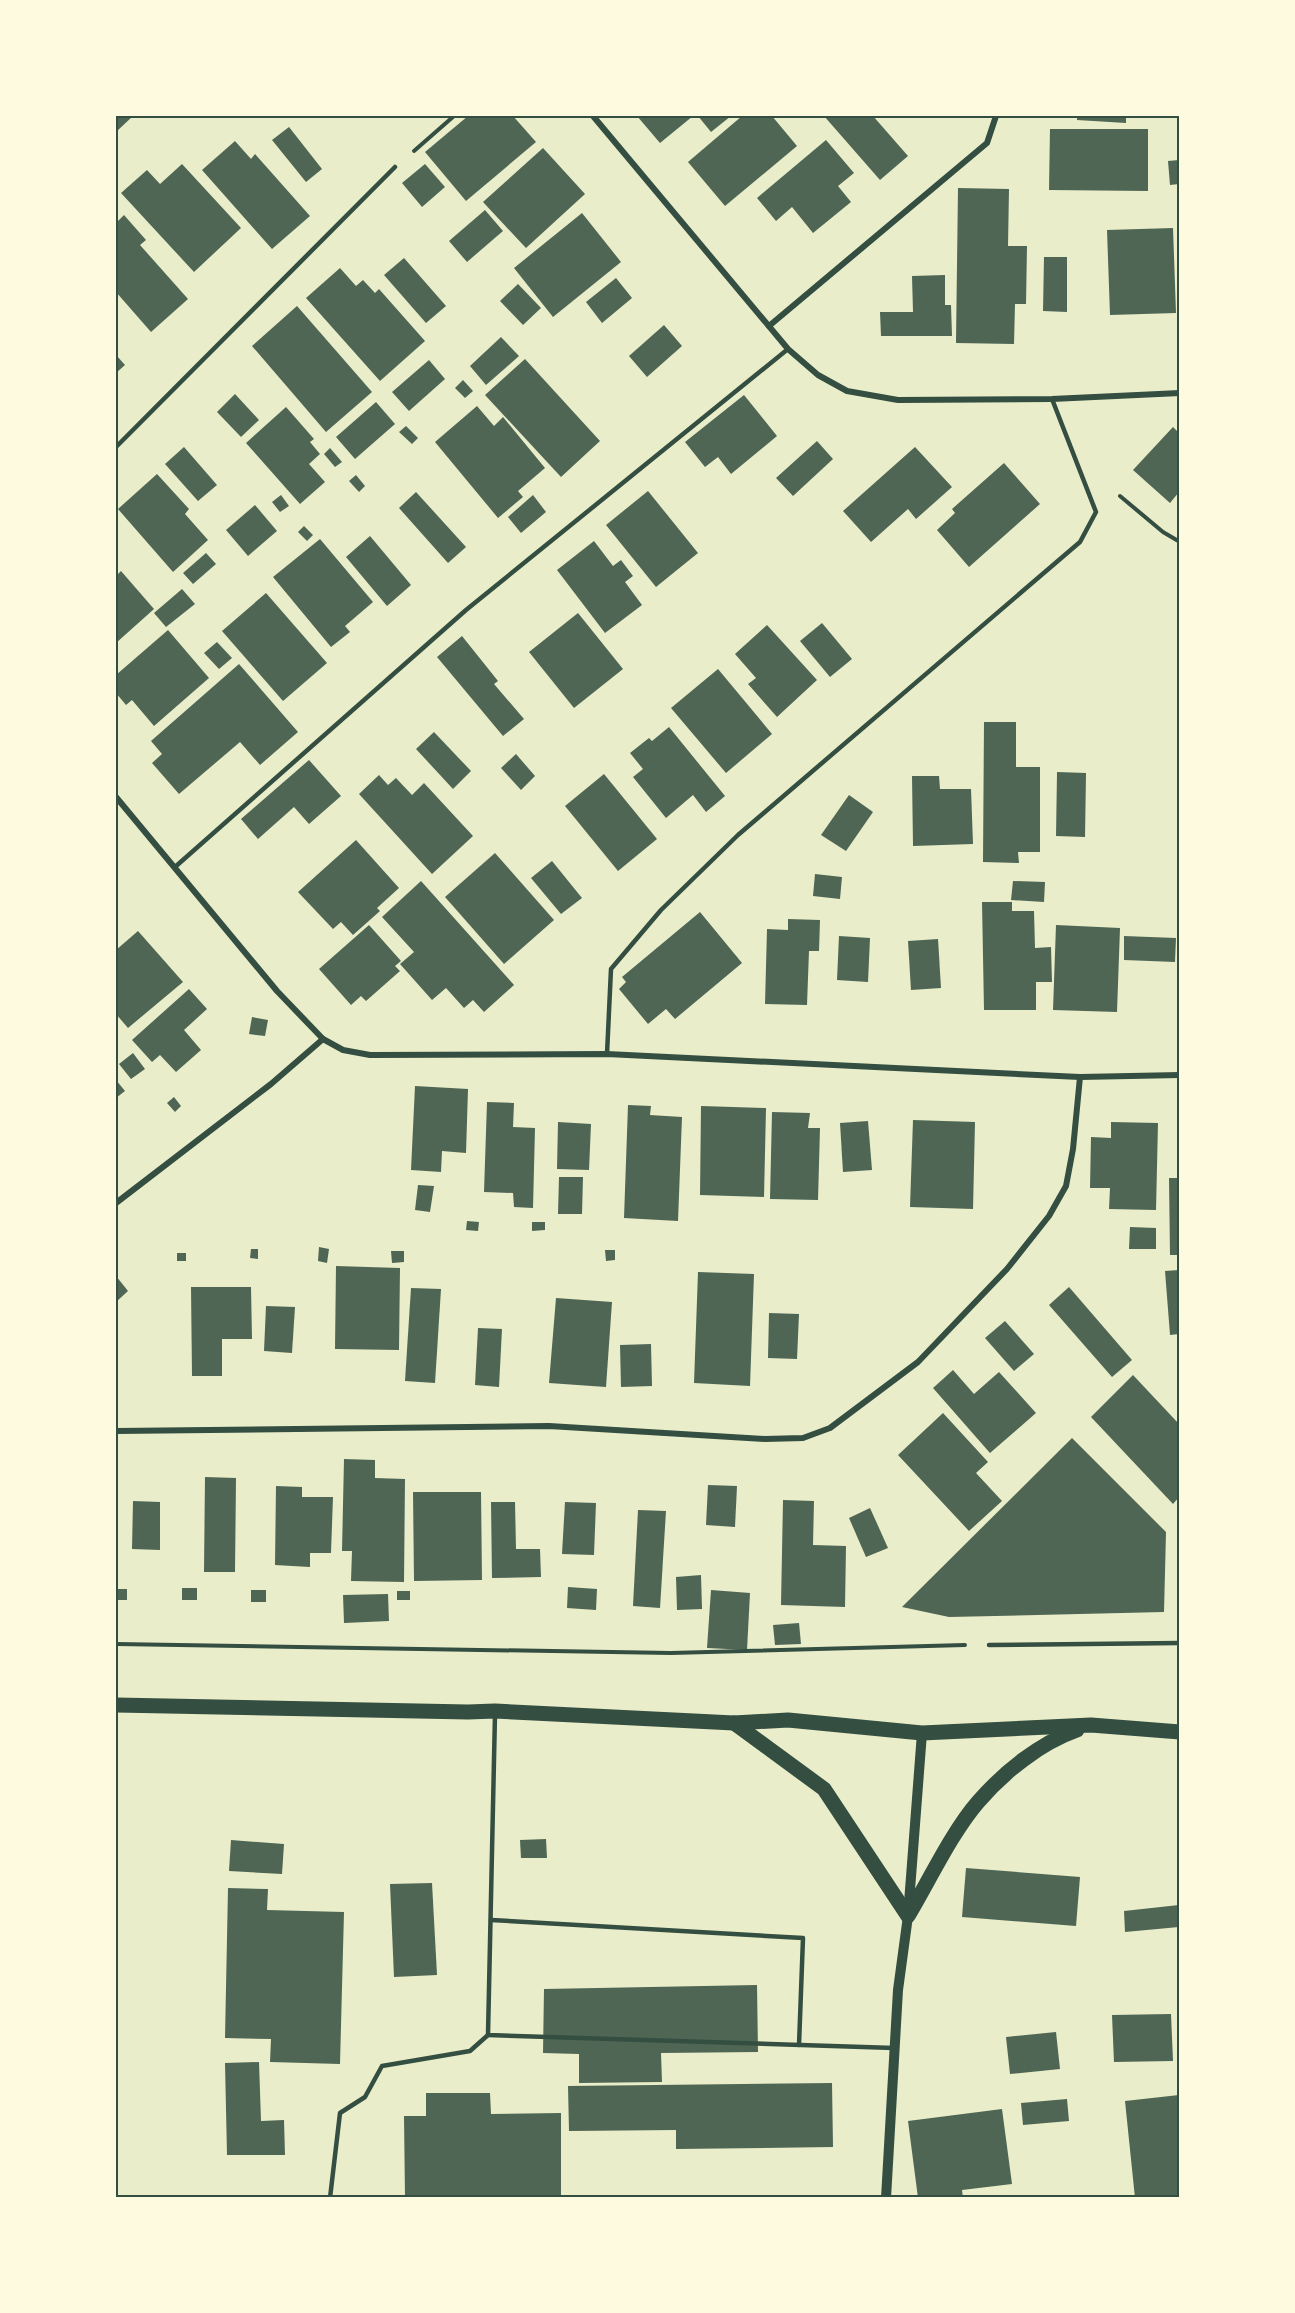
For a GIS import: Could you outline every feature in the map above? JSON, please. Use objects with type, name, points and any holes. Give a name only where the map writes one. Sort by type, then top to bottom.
[{"type":"main road","points":[[116,1705],[495,1711],[734,1723],[788,1720],[922,1733],[1091,1725],[1179,1732]]},
{"type":"main road","points":[[734,1723],[824,1788],[908,1916],[978,1803],[1008,1773],[1056,1738],[1091,1725]]},
{"type":"street","points":[[593,116],[788,349],[818,375],[848,391],[898,400],[1052,399],[1179,393]]},
{"type":"street","points":[[769,326],[987,143],[996,116]]},
{"type":"street","points":[[116,797],[277,991],[323,1039],[343,1050],[370,1055],[607,1054],[1080,1077],[1179,1075]]},
{"type":"street","points":[[116,1203],[271,1084],[323,1039]]},
{"type":"street","points":[[116,1431],[549,1426],[765,1439],[803,1438],[830,1428],[918,1362],[1007,1269],[1049,1216],[1066,1186],[1073,1149],[1080,1077]]},
{"type":"street","points":[[886,2198],[898,1990],[908,1916],[922,1733]]},
{"type":"lane","points":[[116,447],[395,167]]},
{"type":"lane","points":[[175,867],[466,610],[788,349]]},
{"type":"lane","points":[[607,1054],[611,969],[661,910],[738,835],[1080,542],[1096,512],[1052,399]]},
{"type":"lane","points":[[990,1645],[1179,1643]]},
{"type":"lane","points":[[488,2035],[495,1711]]},
{"type":"lane","points":[[491,1920],[803,1938],[799,2045]]},
{"type":"lane","points":[[330,2198],[340,2113],[365,2097],[382,2066],[470,2051],[488,2035],[894,2048]]},
{"type":"path","points":[[395,167],[454,116]]},
{"type":"path","points":[[1081,477],[1106,480],[1127,504],[1179,542]]},
{"type":"path","points":[[116,1644],[672,1653],[990,1645]]},
{"type":"building","points":[[116,116],[133,116],[116,132]]},
{"type":"building","points":[[468,116],[513,116],[536,142],[466,201],[425,152]]},
{"type":"building","points":[[637,116],[693,116],[660,143]]},
{"type":"building","points":[[698,116],[731,116],[711,132]]},
{"type":"building","points":[[742,116],[772,116],[797,146],[725,206],[688,162]]},
{"type":"building","points":[[824,116],[873,116],[908,156],[880,180]]},
{"type":"building","points":[[1077,116],[1126,116],[1126,123],[1077,120]]},
{"type":"building","points":[[289,127],[322,169],[306,182],[272,140]]},
{"type":"building","points":[[1050,129],[1148,129],[1148,191],[1049,190]]},
{"type":"building","points":[[826,140],[854,173],[838,186],[851,202],[813,233],[792,207],[776,221],[757,198]]},
{"type":"building","points":[[235,141],[251,159],[255,154],[310,216],[272,249],[202,170]]},
{"type":"building","points":[[543,148],[585,194],[526,248],[483,202]]},
{"type":"building","points":[[1179,160],[1179,184],[1170,185],[1168,161]]},
{"type":"building","points":[[182,164],[241,228],[194,272],[121,193],[147,170],[160,184]]},
{"type":"building","points":[[425,164],[445,187],[422,207],[402,183]]},
{"type":"building","points":[[958,188],[1009,189],[1008,246],[1027,246],[1026,304],[1015,304],[1014,344],[956,343]]},
{"type":"building","points":[[485,210],[503,231],[467,262],[449,241]]},
{"type":"building","points":[[582,213],[621,262],[553,317],[514,268]]},
{"type":"building","points":[[124,215],[146,240],[140,245],[188,299],[151,332],[116,292],[116,223]]},
{"type":"building","points":[[1173,228],[1176,313],[1110,315],[1107,230]]},
{"type":"building","points":[[1044,257],[1067,257],[1067,312],[1043,311]]},
{"type":"building","points":[[404,258],[446,306],[426,323],[384,275]]},
{"type":"building","points":[[340,268],[356,286],[363,280],[375,293],[379,289],[425,341],[380,381],[306,298]]},
{"type":"building","points":[[945,275],[945,305],[951,305],[952,336],[881,336],[880,312],[913,312],[912,276]]},
{"type":"building","points":[[616,278],[632,298],[602,323],[586,302]]},
{"type":"building","points":[[518,284],[541,308],[523,325],[500,301]]},
{"type":"building","points":[[297,306],[372,392],[326,432],[252,346]]},
{"type":"building","points":[[664,325],[682,346],[647,377],[629,356]]},
{"type":"building","points":[[501,337],[519,356],[486,385],[470,366]]},
{"type":"building","points":[[116,355],[125,365],[116,373]]},
{"type":"building","points":[[525,359],[600,441],[561,477],[485,395]]},
{"type":"building","points":[[429,360],[445,379],[409,411],[392,392]]},
{"type":"building","points":[[463,380],[473,391],[465,398],[455,388]]},
{"type":"building","points":[[235,394],[259,420],[241,437],[217,412]]},
{"type":"building","points":[[744,395],[777,436],[731,474],[718,457],[705,467],[685,442]]},
{"type":"building","points":[[376,402],[395,424],[355,459],[336,437]]},
{"type":"building","points":[[477,406],[494,426],[503,417],[545,468],[518,491],[523,497],[498,518],[435,442]]},
{"type":"building","points":[[286,407],[314,439],[310,442],[320,454],[309,464],[325,482],[300,504],[246,443]]},
{"type":"building","points":[[406,426],[418,438],[412,444],[399,432]]},
{"type":"building","points":[[1173,427],[1179,433],[1179,492],[1170,503],[1133,470]]},
{"type":"building","points":[[817,441],[833,459],[793,496],[776,478]]},
{"type":"building","points":[[184,447],[217,485],[198,501],[165,464]]},
{"type":"building","points":[[915,447],[952,487],[916,519],[908,509],[871,542],[843,511]]},
{"type":"building","points":[[330,448],[342,462],[335,467],[324,454]]},
{"type":"building","points":[[1004,463],[1040,504],[969,567],[937,530],[955,513],[952,509]]},
{"type":"building","points":[[157,474],[189,509],[185,514],[208,540],[173,572],[118,509]]},
{"type":"building","points":[[356,475],[365,486],[359,492],[349,481]]},
{"type":"building","points":[[648,491],[698,553],[656,587],[606,525]]},
{"type":"building","points":[[416,492],[466,547],[448,563],[399,508]]},
{"type":"building","points":[[281,495],[289,506],[280,512],[272,502]]},
{"type":"building","points":[[533,495],[546,512],[521,533],[508,517]]},
{"type":"building","points":[[255,505],[277,531],[248,556],[226,530]]},
{"type":"building","points":[[304,526],[313,535],[307,541],[298,532]]},
{"type":"building","points":[[370,536],[411,585],[387,606],[346,557]]},
{"type":"building","points":[[320,539],[373,602],[345,626],[350,632],[331,647],[273,577]]},
{"type":"building","points":[[594,541],[613,566],[621,560],[633,576],[625,582],[642,605],[605,633],[557,570]]},
{"type":"building","points":[[206,553],[216,564],[193,584],[183,573]]},
{"type":"building","points":[[121,571],[154,609],[116,643],[116,576]]},
{"type":"building","points":[[182,589],[195,604],[166,627],[154,613]]},
{"type":"building","points":[[266,593],[327,663],[283,701],[222,631]]},
{"type":"building","points":[[578,613],[623,669],[574,708],[529,652]]},
{"type":"building","points":[[822,623],[852,659],[830,677],[800,641]]},
{"type":"building","points":[[767,625],[817,680],[777,717],[748,684],[756,678],[735,654]]},
{"type":"building","points":[[168,630],[209,678],[154,726],[132,700],[126,705],[116,693],[116,675]]},
{"type":"building","points":[[462,636],[498,681],[494,684],[524,719],[503,736],[437,657]]},
{"type":"building","points":[[217,642],[232,658],[219,669],[204,653]]},
{"type":"building","points":[[239,664],[298,732],[260,765],[240,742],[179,794],[152,763],[162,754],[151,741]]},
{"type":"building","points":[[718,669],[772,734],[726,773],[671,708]]},
{"type":"building","points":[[984,722],[1016,722],[1016,767],[1040,767],[1040,852],[1018,852],[1019,863],[983,862]]},
{"type":"building","points":[[669,727],[725,796],[706,812],[693,795],[666,818],[633,777],[643,769],[630,753],[649,738],[652,741]]},
{"type":"building","points":[[434,732],[471,771],[453,789],[416,749]]},
{"type":"building","points":[[516,754],[535,776],[521,790],[501,768]]},
{"type":"building","points":[[309,760],[341,796],[309,824],[294,807],[258,839],[241,819]]},
{"type":"building","points":[[1057,772],[1086,773],[1085,837],[1056,836]]},
{"type":"building","points":[[604,774],[657,839],[618,871],[565,806]]},
{"type":"building","points":[[379,775],[388,785],[396,778],[412,795],[424,783],[473,836],[432,874],[359,794]]},
{"type":"building","points":[[912,776],[939,776],[940,789],[971,789],[973,844],[913,846]]},
{"type":"building","points":[[849,795],[873,812],[846,851],[821,835]]},
{"type":"building","points":[[356,840],[399,888],[377,908],[380,911],[353,935],[341,922],[333,929],[298,892]]},
{"type":"building","points":[[495,853],[554,920],[504,964],[445,897]]},
{"type":"building","points":[[552,861],[582,898],[561,914],[531,878]]},
{"type":"building","points":[[815,874],[842,877],[840,899],[813,896]]},
{"type":"building","points":[[421,881],[514,985],[484,1012],[473,1000],[464,1008],[446,988],[432,1000],[400,964],[414,952],[382,917]]},
{"type":"building","points":[[1013,881],[1045,882],[1044,902],[1011,900]]},
{"type":"building","points":[[982,902],[1012,902],[1012,911],[1034,911],[1035,948],[1051,947],[1052,982],[1036,982],[1036,1010],[984,1010]]},
{"type":"building","points":[[700,912],[742,963],[675,1019],[666,1009],[648,1024],[619,989],[626,982],[622,977]]},
{"type":"building","points":[[788,919],[820,920],[819,951],[809,951],[807,1005],[765,1004],[767,929],[788,930]]},
{"type":"building","points":[[369,925],[401,961],[395,966],[400,971],[366,1001],[361,996],[351,1005],[319,969]]},
{"type":"building","points":[[1056,925],[1120,928],[1117,1012],[1053,1010]]},
{"type":"building","points":[[138,931],[183,982],[128,1028],[116,1014],[116,950]]},
{"type":"building","points":[[839,936],[870,938],[868,982],[837,980]]},
{"type":"building","points":[[1124,936],[1176,938],[1175,962],[1124,960]]},
{"type":"building","points":[[938,939],[941,988],[911,990],[908,941]]},
{"type":"building","points":[[189,989],[207,1009],[184,1030],[201,1050],[176,1072],[160,1055],[152,1062],[132,1040]]},
{"type":"building","points":[[252,1017],[268,1020],[265,1036],[249,1034]]},
{"type":"building","points":[[133,1053],[145,1069],[131,1079],[119,1064]]},
{"type":"building","points":[[116,1080],[125,1091],[116,1098]]},
{"type":"building","points":[[415,1086],[468,1089],[466,1153],[442,1151],[441,1172],[411,1170]]},
{"type":"building","points":[[174,1097],[181,1106],[175,1112],[167,1103]]},
{"type":"building","points":[[487,1102],[514,1103],[513,1127],[535,1128],[533,1208],[514,1207],[513,1193],[484,1192]]},
{"type":"building","points":[[628,1105],[651,1106],[650,1115],[682,1117],[678,1221],[624,1218]]},
{"type":"building","points":[[701,1106],[766,1108],[764,1197],[700,1195]]},
{"type":"building","points":[[772,1112],[810,1113],[808,1128],[820,1128],[818,1200],[770,1199]]},
{"type":"building","points":[[913,1120],[975,1122],[973,1209],[910,1207]]},
{"type":"building","points":[[868,1121],[872,1170],[843,1172],[840,1123]]},
{"type":"building","points":[[558,1122],[591,1124],[589,1170],[557,1169]]},
{"type":"building","points":[[1111,1122],[1158,1123],[1156,1210],[1109,1209],[1110,1188],[1090,1188],[1091,1137],[1111,1138]]},
{"type":"building","points":[[559,1177],[583,1177],[582,1214],[558,1214]]},
{"type":"building","points":[[1169,1178],[1179,1178],[1179,1255],[1170,1255]]},
{"type":"building","points":[[418,1185],[434,1186],[430,1212],[415,1210]]},
{"type":"building","points":[[467,1221],[479,1222],[478,1231],[466,1230]]},
{"type":"building","points":[[532,1222],[545,1222],[545,1230],[532,1231]]},
{"type":"building","points":[[1130,1227],[1156,1228],[1156,1249],[1129,1249]]},
{"type":"building","points":[[319,1247],[329,1249],[327,1263],[318,1261]]},
{"type":"building","points":[[251,1249],[258,1249],[258,1259],[250,1258]]},
{"type":"building","points":[[605,1250],[615,1250],[615,1260],[606,1261]]},
{"type":"building","points":[[391,1251],[404,1251],[404,1262],[392,1263]]},
{"type":"building","points":[[177,1253],[186,1253],[186,1261],[177,1261]]},
{"type":"building","points":[[336,1266],[400,1268],[399,1350],[335,1349]]},
{"type":"building","points":[[1179,1270],[1179,1334],[1170,1335],[1165,1271]]},
{"type":"building","points":[[698,1272],[754,1274],[750,1386],[694,1383]]},
{"type":"building","points":[[116,1276],[128,1291],[116,1302]]},
{"type":"building","points":[[191,1287],[251,1287],[252,1339],[222,1339],[222,1376],[192,1376]]},
{"type":"building","points":[[1069,1287],[1132,1360],[1112,1377],[1049,1305]]},
{"type":"building","points":[[411,1288],[441,1289],[435,1383],[405,1381]]},
{"type":"building","points":[[556,1298],[612,1302],[606,1387],[549,1383]]},
{"type":"building","points":[[266,1306],[295,1307],[292,1353],[264,1351]]},
{"type":"building","points":[[769,1313],[799,1314],[797,1359],[768,1358]]},
{"type":"building","points":[[1005,1321],[1034,1354],[1014,1371],[985,1338]]},
{"type":"building","points":[[478,1328],[502,1329],[499,1387],[475,1385]]},
{"type":"building","points":[[651,1344],[652,1386],[621,1387],[620,1345]]},
{"type":"building","points":[[953,1370],[974,1394],[999,1372],[1036,1413],[990,1453],[933,1388]]},
{"type":"building","points":[[1133,1375],[1179,1424],[1179,1497],[1173,1504],[1091,1417]]},
{"type":"building","points":[[943,1413],[988,1462],[976,1473],[1002,1501],[969,1531],[898,1455]]},
{"type":"building","points":[[1072,1438],[1166,1532],[1164,1612],[949,1617],[902,1607]]},
{"type":"building","points":[[344,1459],[375,1460],[375,1478],[405,1479],[404,1582],[351,1581],[352,1551],[342,1551]]},
{"type":"building","points":[[205,1477],[236,1478],[235,1572],[204,1572]]},
{"type":"building","points":[[708,1485],[737,1486],[735,1527],[706,1525]]},
{"type":"building","points":[[276,1486],[302,1487],[302,1497],[333,1497],[331,1553],[310,1553],[310,1567],[275,1565]]},
{"type":"building","points":[[413,1492],[481,1492],[482,1580],[414,1581]]},
{"type":"building","points":[[783,1500],[814,1501],[813,1545],[846,1546],[845,1607],[781,1605]]},
{"type":"building","points":[[133,1501],[160,1502],[160,1550],[132,1549]]},
{"type":"building","points":[[491,1502],[515,1502],[516,1549],[540,1549],[541,1577],[492,1578]]},
{"type":"building","points":[[565,1502],[596,1503],[594,1555],[562,1554]]},
{"type":"building","points":[[870,1508],[888,1548],[866,1557],[849,1518]]},
{"type":"building","points":[[638,1510],[666,1511],[660,1608],[633,1606]]},
{"type":"building","points":[[701,1575],[702,1609],[677,1610],[676,1577]]},
{"type":"building","points":[[568,1587],[597,1589],[596,1610],[567,1608]]},
{"type":"building","points":[[182,1588],[197,1588],[197,1600],[182,1600]]},
{"type":"building","points":[[116,1589],[127,1589],[127,1600],[116,1600]]},
{"type":"building","points":[[251,1590],[266,1590],[266,1602],[251,1602]]},
{"type":"building","points":[[711,1590],[750,1593],[747,1650],[707,1648]]},
{"type":"building","points":[[397,1591],[410,1591],[410,1600],[397,1600]]},
{"type":"building","points":[[388,1594],[389,1621],[344,1623],[343,1595]]},
{"type":"building","points":[[799,1623],[801,1644],[775,1645],[773,1625]]},
{"type":"building","points":[[546,1839],[547,1858],[521,1858],[520,1840]]},
{"type":"building","points":[[231,1840],[284,1844],[282,1874],[229,1871]]},
{"type":"building","points":[[966,1868],[1080,1877],[1076,1926],[962,1917]]},
{"type":"building","points":[[432,1883],[437,1975],[394,1977],[390,1884]]},
{"type":"building","points":[[228,1888],[268,1889],[267,1910],[344,1912],[340,2064],[270,2062],[271,2039],[225,2038]]},
{"type":"building","points":[[1179,1905],[1179,1927],[1125,1932],[1124,1911]]},
{"type":"building","points":[[757,1985],[758,2052],[661,2053],[662,2082],[579,2083],[579,2054],[543,2053],[544,1989]]},
{"type":"building","points":[[1171,2014],[1173,2061],[1114,2062],[1112,2015]]},
{"type":"building","points":[[1056,2032],[1060,2069],[1010,2074],[1006,2037]]},
{"type":"building","points":[[259,2062],[261,2121],[284,2120],[285,2155],[227,2155],[225,2063]]},
{"type":"building","points":[[832,2083],[833,2147],[676,2149],[676,2130],[569,2131],[568,2086]]},
{"type":"building","points":[[426,2093],[490,2093],[491,2114],[561,2113],[561,2198],[405,2198],[404,2116],[426,2116]]},
{"type":"building","points":[[1179,2095],[1179,2198],[1135,2198],[1125,2101]]},
{"type":"building","points":[[1067,2099],[1069,2121],[1023,2125],[1021,2103]]},
{"type":"building","points":[[1002,2109],[1012,2184],[962,2190],[963,2198],[918,2198],[908,2121]]}]
